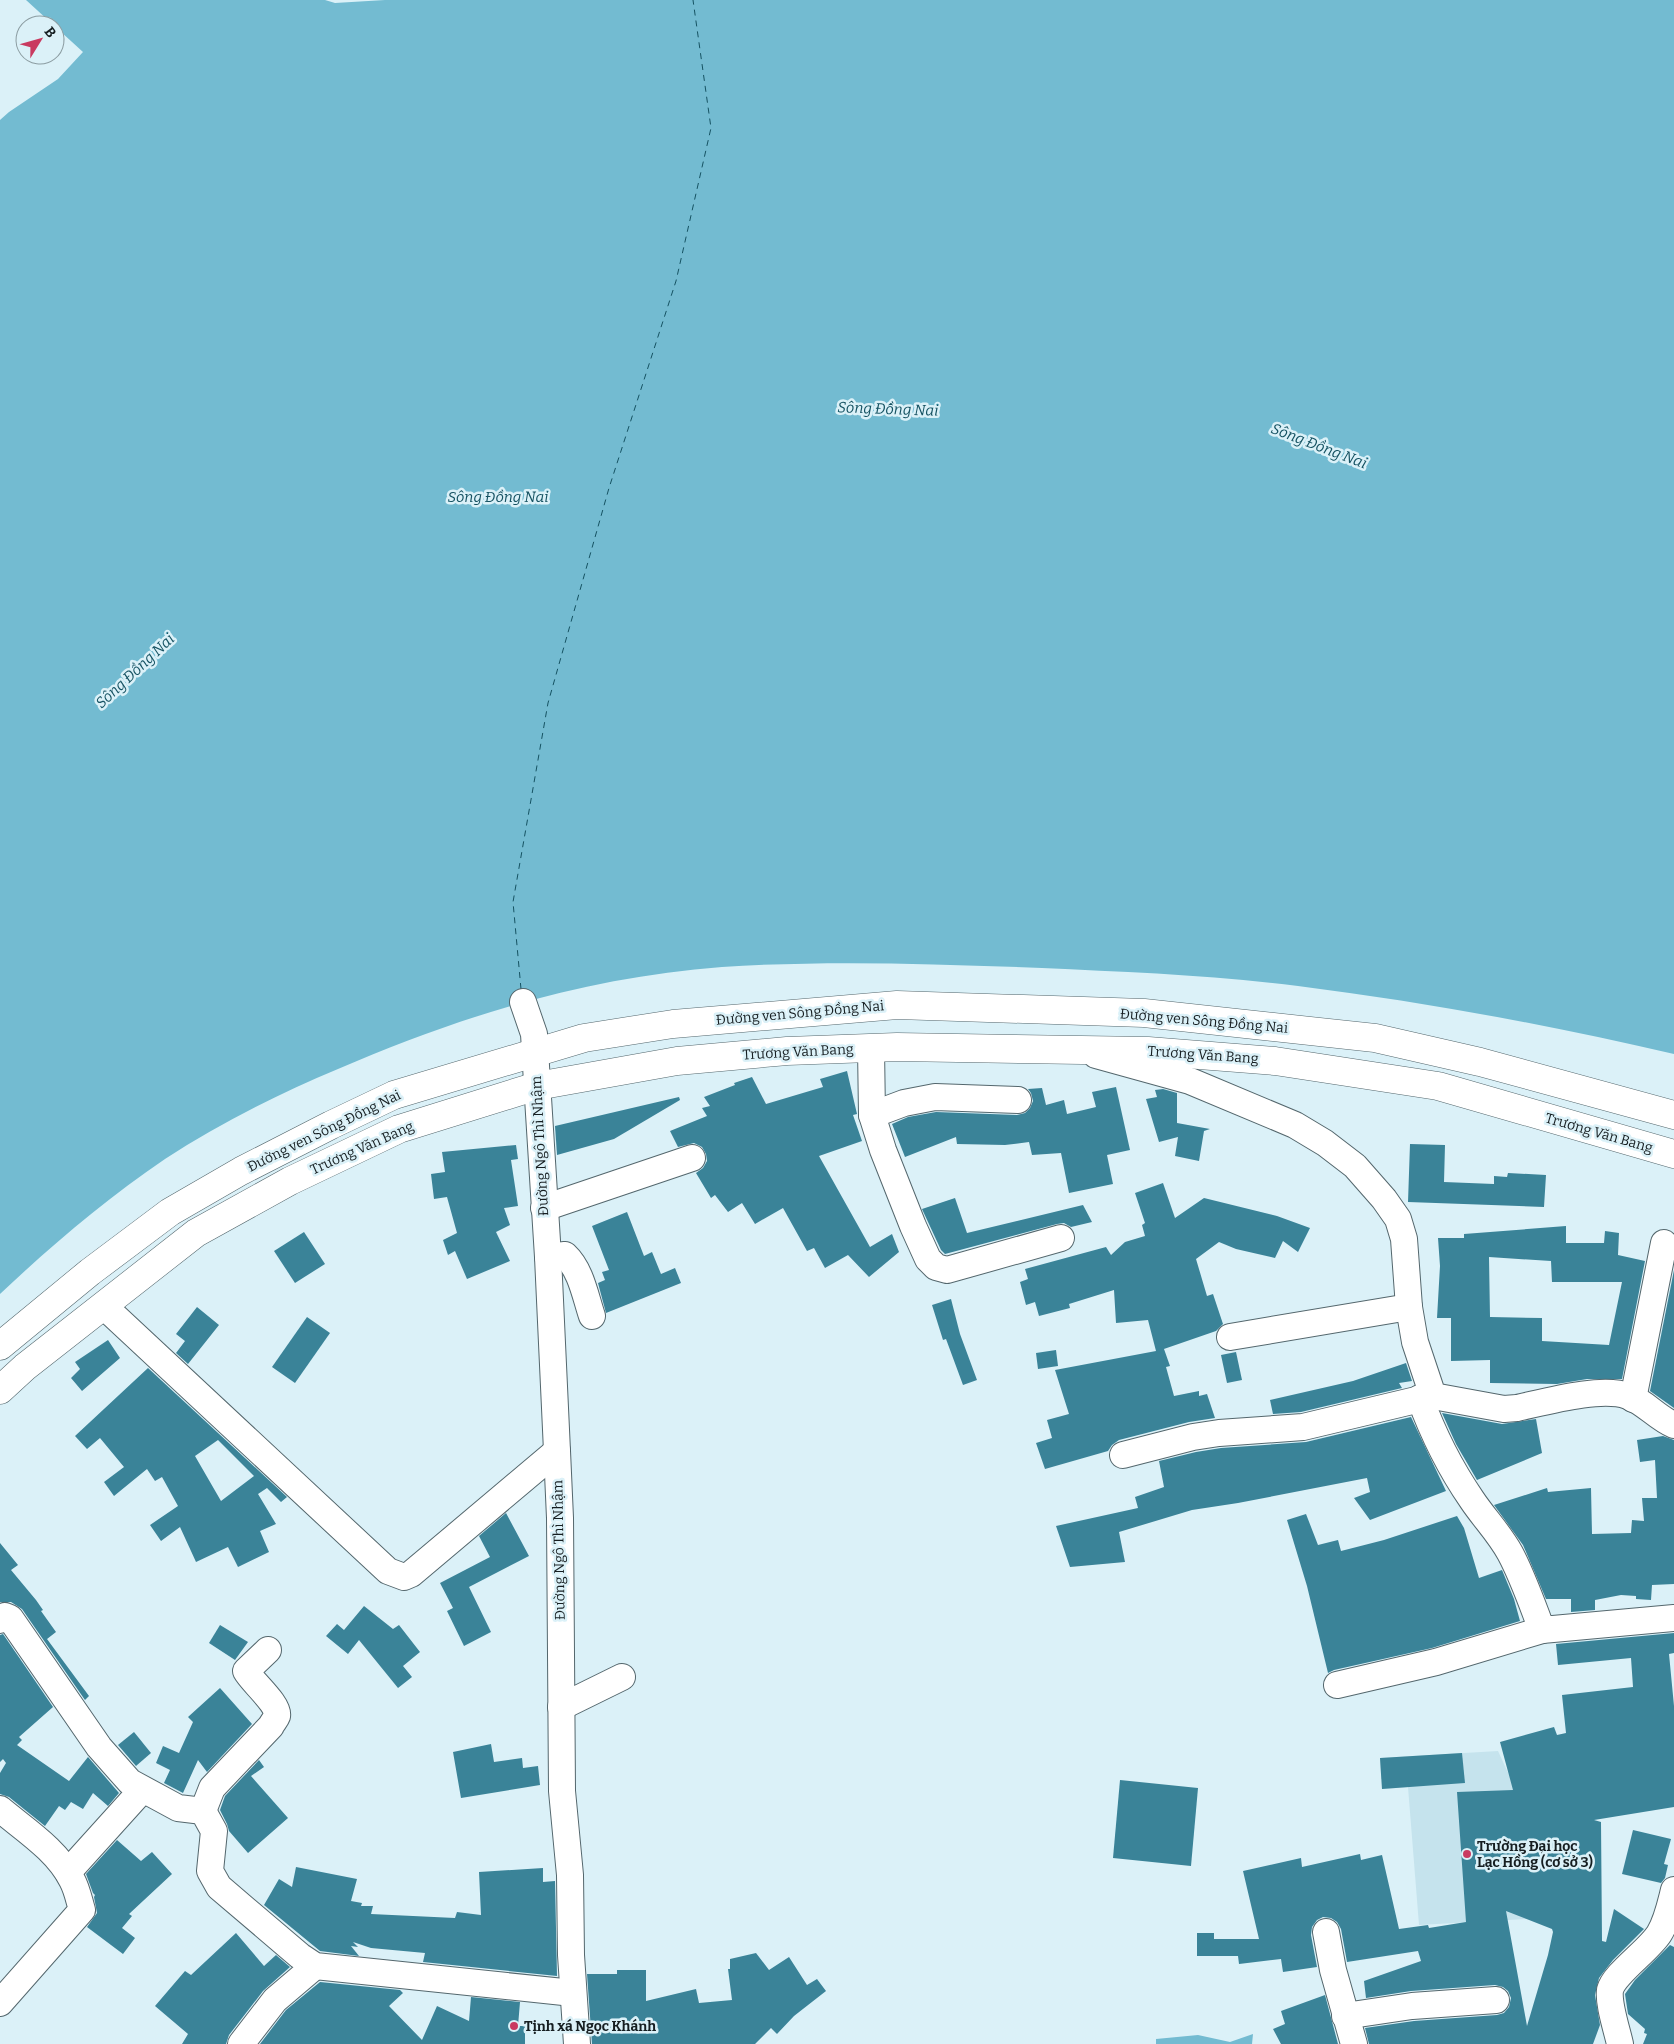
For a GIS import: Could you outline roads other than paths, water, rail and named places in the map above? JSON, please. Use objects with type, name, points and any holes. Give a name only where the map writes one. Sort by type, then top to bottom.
[{"type":"main road","name":"Đường ven Sông Đồng Nai","points":[[0,1346],[90,1272],[170,1212],[241,1171],[331,1125],[394,1095],[535,1048],[673,1024],[897,1005],[1035,1011],[1144,1013],[1375,1038],[1480,1062],[1674,1115]]},
{"type":"main road","name":"Trương Văn Bang","points":[[0,1390],[25,1367],[196,1233],[290,1181],[399,1129],[537,1086],[677,1061],[787,1051],[871,1048],[1148,1051],[1275,1061],[1438,1086],[1674,1154]]},
{"type":"street","name":"Đường Ngô Thì Nhậm","points":[[522,1002],[535,1048],[548,1257],[557,1451],[562,1790],[570,1875],[573,1993],[577,2044]]},
{"type":"street","points":[[871,1048],[872,1115],[883,1150],[913,1226],[928,1258],[936,1267],[947,1270],[1061,1238]]},
{"type":"street","points":[[1077,1050],[1190,1081],[1295,1125],[1325,1143],[1355,1166],[1384,1200],[1398,1219],[1404,1238],[1409,1307],[1432,1432],[1472,1501],[1488,1520],[1509,1552],[1542,1630]]},
{"type":"street","points":[[872,1115],[904,1103],[935,1097],[1018,1100]]},
{"type":"street","points":[[544,1208],[692,1158]]},
{"type":"street","points":[[1632,1399],[1664,1242]]},
{"type":"street","points":[[548,1257],[565,1255],[577,1269],[592,1316]]},
{"type":"street","points":[[1230,1337],[1409,1307]]},
{"type":"street","points":[[108,1310],[388,1571],[404,1577],[412,1574],[557,1451]]},
{"type":"street","points":[[1123,1456],[1193,1437],[1220,1433],[1303,1427],[1426,1397],[1504,1409],[1597,1393],[1614,1393],[1632,1399],[1666,1422],[1674,1425]]},
{"type":"street","points":[[0,1620],[5,1616],[10,1618],[99,1747],[130,1782],[178,1808],[203,1811]]},
{"type":"street","points":[[1337,1685],[1436,1662],[1542,1630],[1674,1618]]},
{"type":"street","points":[[203,1811],[212,1788],[271,1726],[277,1716],[277,1711],[266,1695],[246,1671],[268,1650]]},
{"type":"street","points":[[561,1707],[622,1677]]},
{"type":"street","points":[[68,1872],[142,1790]]},
{"type":"street","points":[[0,1809],[48,1849],[68,1872],[75,1886],[82,1910],[0,2003]]},
{"type":"street","points":[[203,1811],[214,1830],[210,1871],[219,1887],[293,1950],[315,1966],[573,1993]]},
{"type":"street","points":[[1620,2044],[1610,1989],[1618,1977],[1647,1949],[1659,1934],[1668,1917],[1674,1890]]},
{"type":"street","points":[[1326,1932],[1333,1970],[1354,2044]]},
{"type":"street","points":[[240,2044],[275,2000],[315,1966]]},
{"type":"street","points":[[1345,2016],[1412,2006],[1496,2000]]},
{"type":"water","name":"Sông Đồng Nai","points":[[26,0],[325,0],[335,3],[385,0],[1674,0],[1674,1054],[1581,1033],[1440,1007],[1346,992],[1234,979],[1042,968],[882,963],[762,965],[672,972],[574,990],[478,1016],[384,1050],[271,1099],[206,1134],[143,1174],[80,1223],[0,1294],[0,120],[58,79],[83,52],[65,36],[65,15],[42,15]]},
{"type":"water","points":[[1253,2034],[1252,2044],[1156,2044],[1156,2039],[1198,2035],[1230,2042]]},
{"type":"place","name":"Trường Đại học Lạc Hồng (cơ sở 3)","points":[[1467,1854]]},
{"type":"place","name":"Tịnh xá Ngọc Khánh","points":[[514,2026]]}]
